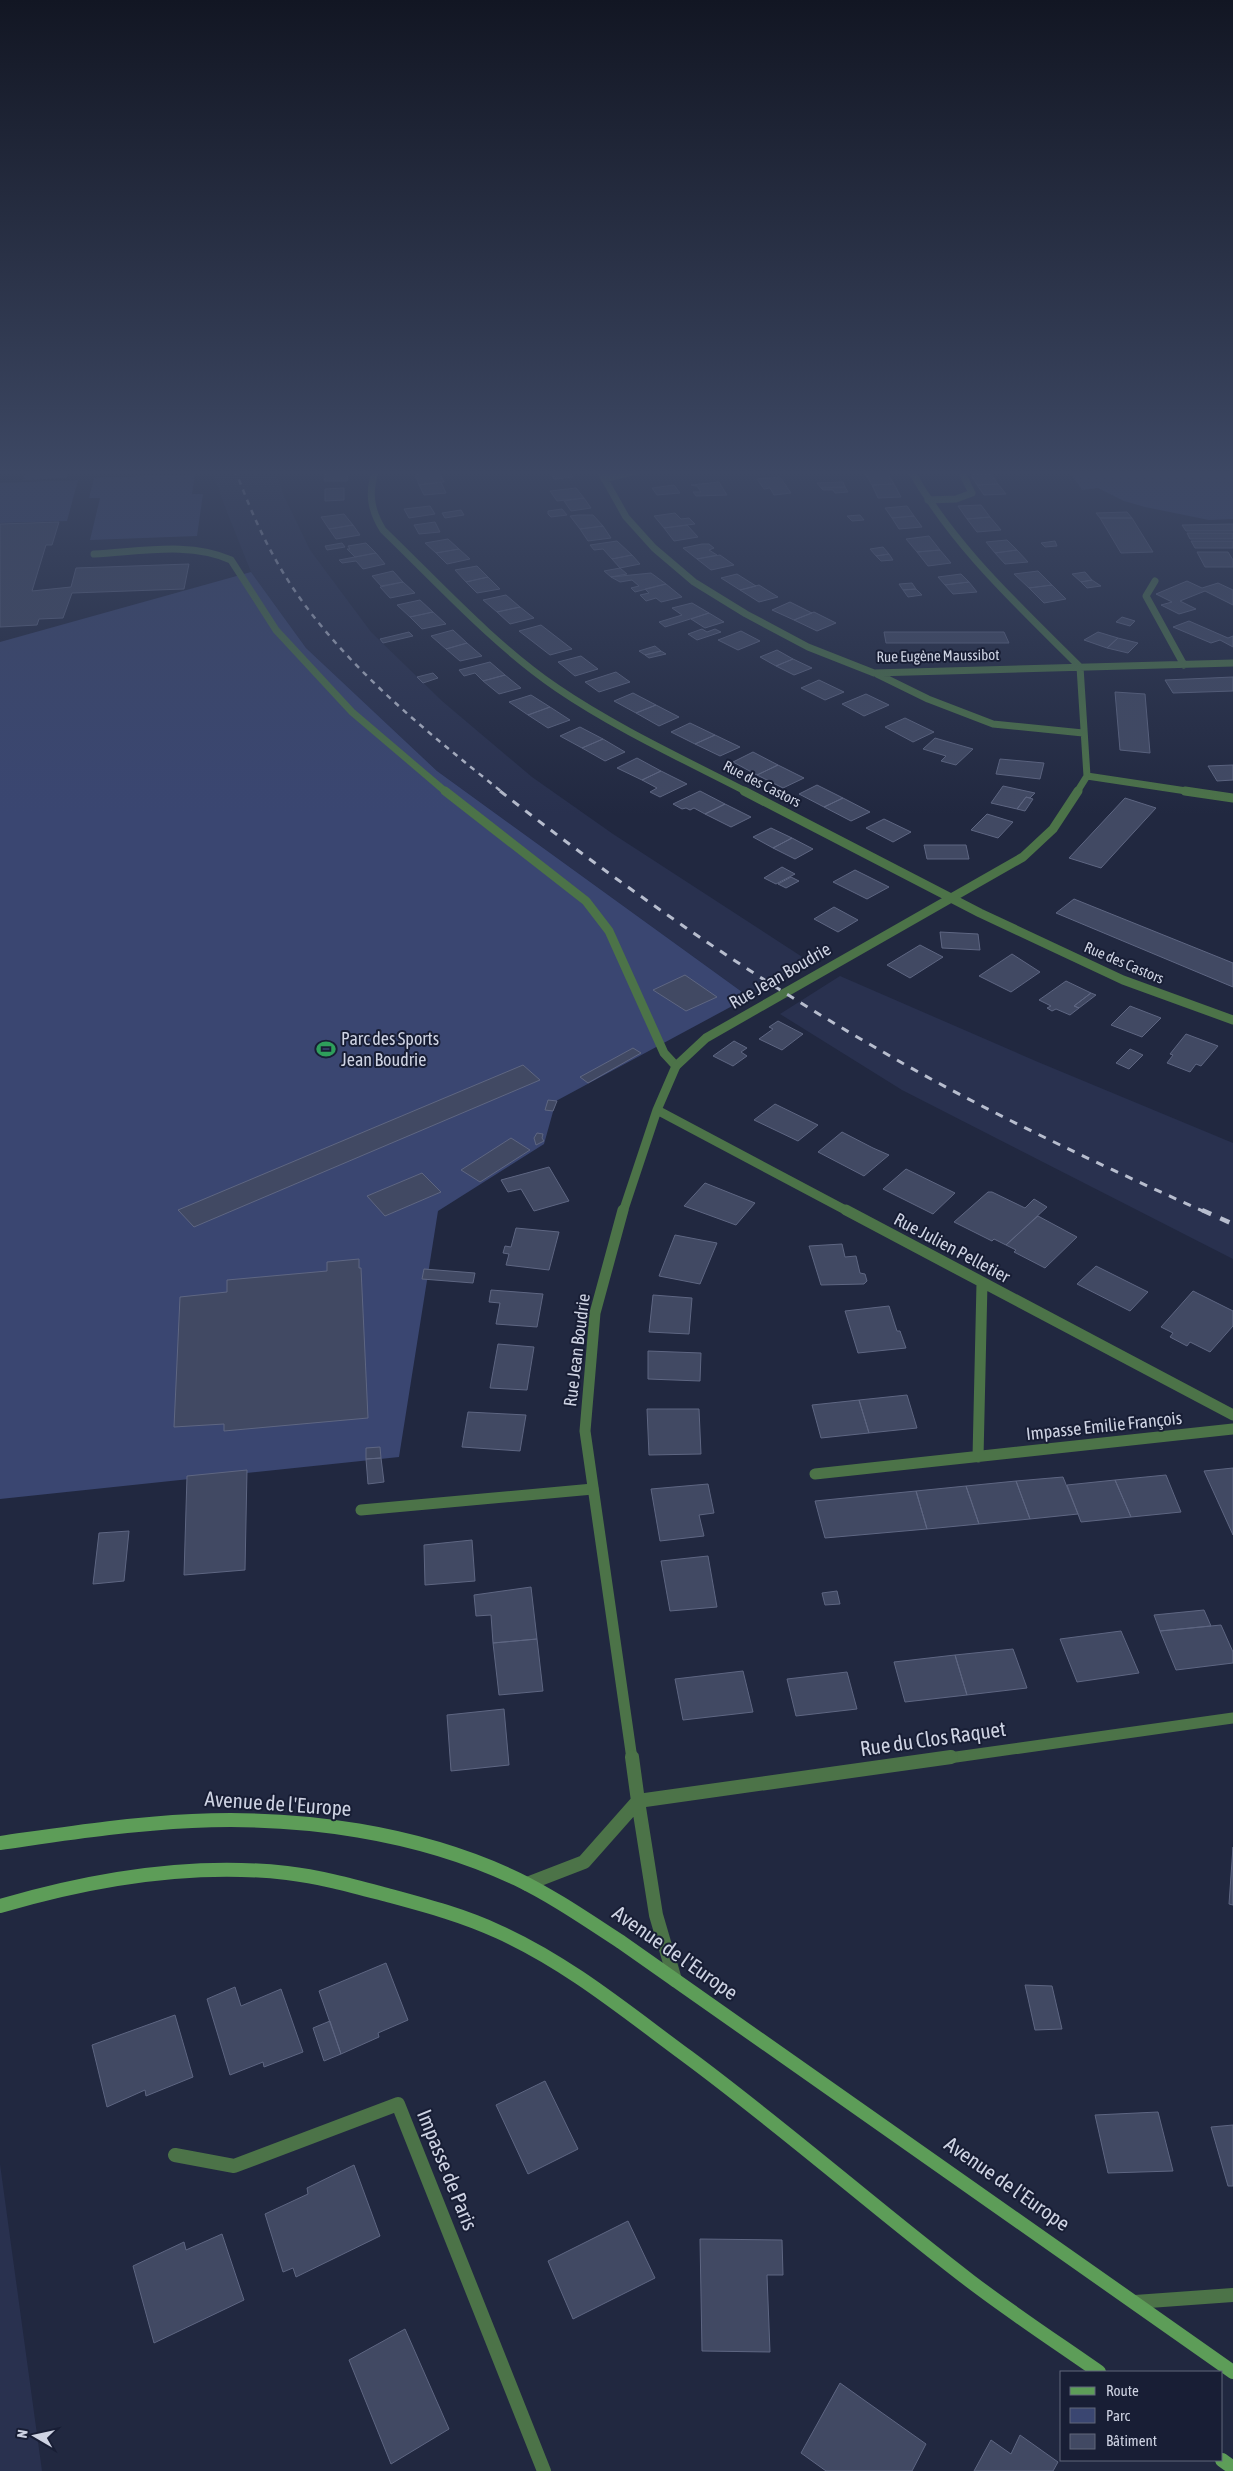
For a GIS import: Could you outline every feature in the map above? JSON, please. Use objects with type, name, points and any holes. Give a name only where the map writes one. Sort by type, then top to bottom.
[{"type":"main road","name":"Avenue de l'Europe","points":[[0,1844],[163,1823],[244,1821],[368,1833],[424,1846],[481,1864],[527,1884],[601,1928],[1004,2207],[1233,2372]]},
{"type":"main road","points":[[0,1906],[41,1893],[104,1879],[156,1872],[200,1870],[276,1872],[348,1885],[414,1902],[471,1921],[517,1941],[585,1982],[735,2091],[971,2282],[1098,2371]]},
{"type":"street","points":[[247,584],[276,630],[352,712],[413,766],[586,901],[609,931],[664,1053],[676,1066]]},
{"type":"street","name":"Rue des Castors","points":[[438,584],[483,628],[557,688],[639,736],[954,898],[1123,980],[1233,1020]]},
{"type":"street","name":"Rue Eugène Maussibot","points":[[698,584],[746,614],[808,647],[874,673],[1233,663]]},
{"type":"street","points":[[997,584],[1080,667],[1087,776],[1233,798]]},
{"type":"street","points":[[1153,584],[1146,596],[1184,664]]},
{"type":"street","points":[[874,673],[928,699],[993,724],[1084,733]]},
{"type":"street","name":"Rue Jean Boudrie","points":[[675,1980],[656,1915],[585,1431],[595,1313],[616,1232],[657,1110],[676,1066],[706,1038],[1023,857],[1053,829],[1087,776]]},
{"type":"street","name":"Rue Julien Pelletier","points":[[657,1110],[1233,1415]]},
{"type":"street","points":[[978,1457],[982,1282]]},
{"type":"street","name":"Impasse Emilie François","points":[[815,1474],[1233,1429]]},
{"type":"street","points":[[361,1510],[593,1488]]},
{"type":"street","name":"Rue du Clos Raquet","points":[[638,1801],[1233,1718]]},
{"type":"street","points":[[527,1884],[584,1862],[638,1801]]},
{"type":"street","name":"Impasse de Paris","points":[[175,2155],[234,2166],[398,2104],[544,2471]]},
{"type":"street","points":[[1135,2302],[1233,2295]]},
{"type":"shaded area","points":[[260,584],[336,584],[371,632],[442,701],[532,777],[613,834],[810,962],[749,997],[437,771],[306,648]]},
{"type":"shaded area","points":[[840,976],[1038,1062],[1233,1143],[1233,1259],[902,1090],[780,1014]]},
{"type":"shaded area","points":[[0,2164],[42,2471],[0,2471]]},
{"type":"green space","name":"Parc des Sports Jean Boudrie","points":[[207,584],[260,584],[306,648],[437,771],[749,997],[556,1101],[544,1144],[438,1211],[399,1457],[0,1499],[0,642]]},
{"type":"building","points":[[0,584],[34,584],[32,591],[71,587],[72,584],[185,584],[184,589],[72,593],[63,618],[39,619],[37,625],[0,627]]},
{"type":"building","points":[[406,584],[415,593],[390,598],[380,587]]},
{"type":"building","points":[[468,584],[495,584],[500,589],[477,593]]},
{"type":"building","points":[[637,584],[665,584],[635,592],[631,588],[639,586]]},
{"type":"building","points":[[666,584],[682,597],[661,602],[656,598],[646,601],[640,595],[649,593],[645,589]]},
{"type":"building","points":[[731,584],[753,584],[756,586],[740,590]]},
{"type":"building","points":[[899,584],[913,584],[916,589],[903,590]]},
{"type":"building","points":[[971,584],[977,592],[953,594],[945,585]]},
{"type":"building","points":[[1025,584],[1052,585],[1029,588]]},
{"type":"building","points":[[1083,584],[1101,586],[1087,588]]},
{"type":"building","points":[[1179,584],[1194,584],[1202,588],[1221,584],[1233,590],[1233,605],[1205,591],[1180,601],[1196,609],[1179,614],[1161,605],[1172,602],[1156,594]]},
{"type":"building","points":[[759,585],[778,597],[759,602],[740,590]]},
{"type":"building","points":[[1052,585],[1066,599],[1044,603],[1029,588]]},
{"type":"building","points":[[916,589],[922,595],[908,597],[903,590]]},
{"type":"building","points":[[506,595],[520,607],[497,612],[483,600]]},
{"type":"building","points":[[420,600],[433,612],[410,617],[397,605]]},
{"type":"building","points":[[790,602],[812,613],[794,620],[772,610]]},
{"type":"building","points":[[692,603],[709,613],[665,627],[659,622],[682,615],[672,608]]},
{"type":"building","points":[[520,607],[534,618],[510,624],[497,612]]},
{"type":"building","points":[[433,612],[446,624],[422,629],[410,617]]},
{"type":"building","points":[[814,612],[836,623],[817,631],[794,620]]},
{"type":"building","points":[[709,613],[724,622],[705,628],[691,619]]},
{"type":"building","points":[[1122,617],[1135,621],[1130,626],[1116,622]]},
{"type":"building","points":[[1189,621],[1228,638],[1233,636],[1233,647],[1220,640],[1211,643],[1173,627]]},
{"type":"building","points":[[541,625],[572,649],[550,655],[519,631]]},
{"type":"building","points":[[702,629],[707,632],[715,629],[721,632],[697,640],[688,634]]},
{"type":"building","points":[[453,630],[467,643],[446,649],[431,636]]},
{"type":"building","points":[[741,631],[760,641],[738,650],[718,640]]},
{"type":"building","points":[[409,632],[413,636],[383,643],[380,639]]},
{"type":"building","points":[[884,632],[1004,632],[1009,643],[886,643]]},
{"type":"building","points":[[1098,632],[1118,638],[1107,648],[1084,640]]},
{"type":"building","points":[[1118,638],[1138,643],[1128,653],[1107,648]]},
{"type":"building","points":[[467,643],[482,656],[460,661],[446,649]]},
{"type":"building","points":[[655,646],[661,651],[645,655],[639,651]]},
{"type":"building","points":[[777,650],[793,659],[776,666],[760,657]]},
{"type":"building","points":[[661,651],[666,654],[649,658],[645,655]]},
{"type":"building","points":[[581,656],[598,669],[575,676],[558,662]]},
{"type":"building","points":[[793,659],[812,668],[794,675],[776,666]]},
{"type":"building","points":[[490,662],[505,675],[483,681],[475,673],[464,676],[459,670]]},
{"type":"building","points":[[616,672],[630,682],[599,692],[585,682]]},
{"type":"building","points":[[433,673],[438,678],[423,683],[417,677]]},
{"type":"building","points":[[505,675],[521,688],[499,694],[483,681]]},
{"type":"building","points":[[1233,677],[1233,691],[1173,693],[1165,680]]},
{"type":"building","points":[[819,680],[844,692],[825,700],[801,688]]},
{"type":"building","points":[[1115,692],[1145,694],[1150,753],[1120,750]]},
{"type":"building","points":[[633,693],[656,705],[636,713],[614,701]]},
{"type":"building","points":[[866,694],[889,705],[864,716],[842,704]]},
{"type":"building","points":[[531,695],[550,707],[528,715],[509,702]]},
{"type":"building","points":[[656,705],[679,717],[659,726],[636,713]]},
{"type":"building","points":[[550,707],[570,720],[548,728],[528,715]]},
{"type":"building","points":[[905,718],[934,732],[913,742],[885,727]]},
{"type":"building","points":[[690,723],[715,735],[695,744],[671,732]]},
{"type":"building","points":[[580,727],[603,739],[582,748],[560,736]]},
{"type":"building","points":[[715,735],[740,747],[720,756],[695,744]]},
{"type":"building","points":[[935,738],[973,749],[956,765],[941,761],[946,756],[923,749]]},
{"type":"building","points":[[603,739],[625,752],[605,761],[582,748]]},
{"type":"building","points":[[753,752],[778,765],[757,775],[733,762]]},
{"type":"building","points":[[637,758],[661,771],[642,780],[617,768]]},
{"type":"building","points":[[1000,759],[1044,763],[1040,779],[996,774]]},
{"type":"building","points":[[778,765],[804,778],[783,788],[757,775]]},
{"type":"building","points":[[1233,765],[1233,780],[1217,781],[1208,766]]},
{"type":"building","points":[[661,771],[687,784],[660,797],[650,792],[657,788],[642,780]]},
{"type":"building","points":[[817,785],[843,798],[824,807],[799,794]]},
{"type":"building","points":[[1003,786],[1035,793],[1030,798],[1026,797],[1017,809],[991,803]]},
{"type":"building","points":[[700,791],[725,804],[705,814],[694,808],[690,810],[682,809],[673,804]]},
{"type":"building","points":[[1026,797],[1033,799],[1025,811],[1017,809]]},
{"type":"building","points":[[843,798],[870,812],[851,821],[824,807]]},
{"type":"building","points":[[1125,798],[1156,808],[1101,868],[1069,858]]},
{"type":"building","points":[[725,804],[751,817],[731,827],[705,814]]},
{"type":"building","points":[[987,814],[1013,822],[998,838],[971,830]]},
{"type":"building","points":[[884,819],[911,832],[893,842],[866,828]]},
{"type":"building","points":[[771,828],[792,838],[773,848],[753,837]]},
{"type":"building","points":[[792,838],[813,849],[795,859],[773,848]]},
{"type":"building","points":[[924,845],[966,845],[969,859],[927,859]]},
{"type":"building","points":[[782,867],[795,874],[776,884],[764,878]]},
{"type":"building","points":[[855,870],[889,887],[867,899],[833,882]]},
{"type":"building","points":[[791,877],[799,881],[786,888],[778,884]]},
{"type":"building","points":[[1074,899],[1233,963],[1233,987],[1056,913]]},
{"type":"building","points":[[834,907],[858,920],[838,932],[814,919]]},
{"type":"building","points":[[940,932],[978,934],[980,950],[942,948]]},
{"type":"building","points":[[920,945],[943,957],[910,978],[887,965]]},
{"type":"building","points":[[1012,954],[1040,972],[1011,992],[979,976]]},
{"type":"building","points":[[685,975],[717,997],[686,1011],[653,990]]},
{"type":"building","points":[[1066,981],[1091,993],[1074,1006],[1079,1008],[1070,1015],[1056,1009],[1052,1011],[1047,1008],[1051,1006],[1039,1000]]},
{"type":"building","points":[[1091,993],[1096,995],[1079,1008],[1074,1006]]},
{"type":"building","points":[[1130,1006],[1161,1018],[1142,1037],[1111,1025]]},
{"type":"building","points":[[778,1021],[803,1034],[782,1050],[759,1039],[773,1029],[769,1027]]},
{"type":"building","points":[[1186,1034],[1218,1046],[1201,1066],[1196,1064],[1190,1072],[1167,1063],[1173,1055],[1170,1054]]},
{"type":"building","points":[[734,1041],[747,1048],[741,1052],[747,1056],[733,1066],[713,1056]]},
{"type":"building","points":[[633,1048],[641,1053],[588,1083],[580,1077]]},
{"type":"building","points":[[1130,1049],[1143,1055],[1129,1069],[1116,1063]]},
{"type":"building","points":[[523,1065],[540,1080],[194,1227],[178,1210]]},
{"type":"building","points":[[548,1100],[557,1101],[553,1111],[545,1110]]},
{"type":"building","points":[[775,1104],[818,1125],[798,1141],[754,1120]]},
{"type":"building","points":[[842,1132],[889,1155],[864,1176],[818,1152]]},
{"type":"building","points":[[537,1133],[543,1134],[542,1138],[544,1141],[536,1145],[534,1138]]},
{"type":"building","points":[[511,1138],[530,1150],[480,1182],[461,1170]]},
{"type":"building","points":[[549,1167],[569,1201],[534,1211],[521,1189],[508,1192],[501,1180]]},
{"type":"building","points":[[906,1169],[955,1193],[933,1214],[883,1189]]},
{"type":"building","points":[[422,1173],[441,1192],[385,1216],[367,1196]]},
{"type":"building","points":[[705,1183],[755,1203],[736,1225],[684,1206]]},
{"type":"building","points":[[988,1192],[992,1192],[1025,1208],[1034,1199],[1047,1207],[1006,1245],[994,1239],[992,1241],[954,1222]]},
{"type":"building","points":[[1038,1216],[1077,1237],[1045,1268],[1014,1252],[1016,1250],[1006,1245]]},
{"type":"building","points":[[516,1228],[559,1232],[549,1270],[506,1265],[509,1254],[503,1253],[505,1246],[511,1247]]},
{"type":"building","points":[[675,1235],[717,1243],[700,1284],[659,1276]]},
{"type":"building","points":[[842,1244],[845,1257],[856,1256],[860,1273],[865,1274],[867,1281],[864,1284],[821,1285],[809,1246]]},
{"type":"building","points":[[359,1259],[368,1418],[224,1431],[224,1424],[174,1427],[180,1297],[227,1292],[227,1280],[327,1271],[327,1262]]},
{"type":"building","points":[[1096,1266],[1148,1292],[1130,1311],[1077,1284]]},
{"type":"building","points":[[424,1269],[475,1273],[473,1283],[422,1279]]},
{"type":"building","points":[[491,1290],[543,1294],[537,1327],[496,1324],[500,1303],[489,1302]]},
{"type":"building","points":[[1193,1291],[1233,1311],[1233,1326],[1210,1352],[1190,1342],[1187,1346],[1170,1337],[1173,1333],[1161,1327]]},
{"type":"building","points":[[653,1295],[692,1298],[689,1334],[649,1332]]},
{"type":"building","points":[[889,1306],[897,1331],[900,1331],[906,1348],[858,1353],[845,1311]]},
{"type":"building","points":[[498,1344],[534,1347],[527,1390],[490,1388]]},
{"type":"building","points":[[648,1351],[701,1353],[700,1381],[648,1379]]},
{"type":"building","points":[[907,1395],[917,1428],[869,1433],[859,1400]]},
{"type":"building","points":[[859,1400],[869,1433],[821,1438],[812,1405]]},
{"type":"building","points":[[647,1409],[699,1409],[701,1454],[649,1455]]},
{"type":"building","points":[[468,1412],[526,1415],[520,1451],[462,1447]]},
{"type":"building","points":[[380,1447],[381,1458],[366,1459],[366,1448]]},
{"type":"building","points":[[381,1458],[384,1482],[368,1484],[366,1459]]},
{"type":"building","points":[[1233,1468],[1233,1535],[1204,1471]]},
{"type":"building","points":[[247,1470],[245,1570],[184,1575],[187,1476]]},
{"type":"building","points":[[1166,1475],[1181,1512],[1131,1517],[1115,1480]]},
{"type":"building","points":[[1063,1477],[1078,1514],[1030,1519],[1016,1481]]},
{"type":"building","points":[[1115,1480],[1131,1517],[1081,1522],[1067,1485]]},
{"type":"building","points":[[1016,1481],[1030,1519],[979,1524],[966,1486]]},
{"type":"building","points":[[708,1484],[714,1513],[699,1515],[704,1536],[660,1541],[651,1489]]},
{"type":"building","points":[[966,1486],[979,1524],[927,1529],[916,1491]]},
{"type":"building","points":[[916,1491],[927,1529],[825,1538],[815,1501]]},
{"type":"building","points":[[129,1531],[124,1581],[93,1584],[99,1533]]},
{"type":"building","points":[[472,1540],[475,1581],[425,1585],[424,1545]]},
{"type":"building","points":[[708,1556],[717,1607],[670,1611],[661,1561]]},
{"type":"building","points":[[531,1587],[537,1639],[493,1643],[491,1615],[476,1616],[474,1595]]},
{"type":"building","points":[[837,1591],[840,1604],[825,1605],[822,1593]]},
{"type":"building","points":[[1204,1610],[1211,1626],[1160,1631],[1154,1615]]},
{"type":"building","points":[[1221,1625],[1233,1652],[1233,1663],[1176,1670],[1160,1631]]},
{"type":"building","points":[[1121,1631],[1139,1673],[1077,1682],[1060,1639]]},
{"type":"building","points":[[537,1639],[543,1691],[499,1695],[493,1643]]},
{"type":"building","points":[[1013,1649],[1027,1688],[967,1695],[955,1655]]},
{"type":"building","points":[[955,1655],[967,1695],[905,1702],[894,1662]]},
{"type":"building","points":[[743,1671],[753,1712],[683,1720],[675,1679]]},
{"type":"building","points":[[847,1672],[857,1709],[796,1716],[787,1679]]},
{"type":"building","points":[[504,1709],[509,1765],[451,1771],[447,1715]]},
{"type":"building","points":[[1233,1847],[1233,1905],[1229,1904]]},
{"type":"building","points":[[386,1963],[408,2020],[378,2033],[379,2037],[341,2054],[319,1991]]},
{"type":"building","points":[[1025,1985],[1052,1986],[1062,2029],[1035,2030]]},
{"type":"building","points":[[235,1987],[241,2006],[281,1989],[303,2052],[264,2067],[263,2062],[230,2075],[207,1999]]},
{"type":"building","points":[[175,2015],[193,2077],[146,2096],[145,2090],[107,2107],[92,2045]]},
{"type":"building","points":[[330,2021],[341,2054],[324,2061],[313,2028]]},
{"type":"building","points":[[545,2081],[578,2149],[528,2174],[496,2105]]},
{"type":"building","points":[[1158,2112],[1173,2171],[1108,2173],[1095,2115]]},
{"type":"building","points":[[1233,2125],[1233,2186],[1228,2186],[1211,2127]]},
{"type":"building","points":[[354,2165],[380,2236],[296,2277],[293,2268],[283,2272],[265,2214],[308,2194],[307,2188]]},
{"type":"building","points":[[628,2221],[655,2278],[573,2319],[548,2261]]},
{"type":"building","points":[[222,2234],[244,2300],[154,2343],[133,2266],[184,2242],[186,2250]]},
{"type":"building","points":[[700,2239],[782,2240],[783,2275],[767,2275],[770,2352],[702,2351]]},
{"type":"building","points":[[405,2329],[449,2429],[391,2464],[349,2360]]},
{"type":"building","points":[[840,2383],[926,2444],[912,2471],[826,2471],[801,2453]]},
{"type":"building","points":[[1020,2435],[1058,2462],[1053,2471],[974,2471],[991,2440],[1011,2454]]},
{"type":"railway","points":[[291,584],[326,632],[381,690],[441,743],[502,792]]},
{"type":"railway","points":[[500,791],[690,931],[839,1026],[928,1077],[1006,1118],[1085,1157],[1205,1212]]},
{"type":"railway","points":[[1202,1210],[1233,1224]]},
{"type":"place","name":"Parc des Sports Jean Boudrie","points":[[326,1049]]}]
